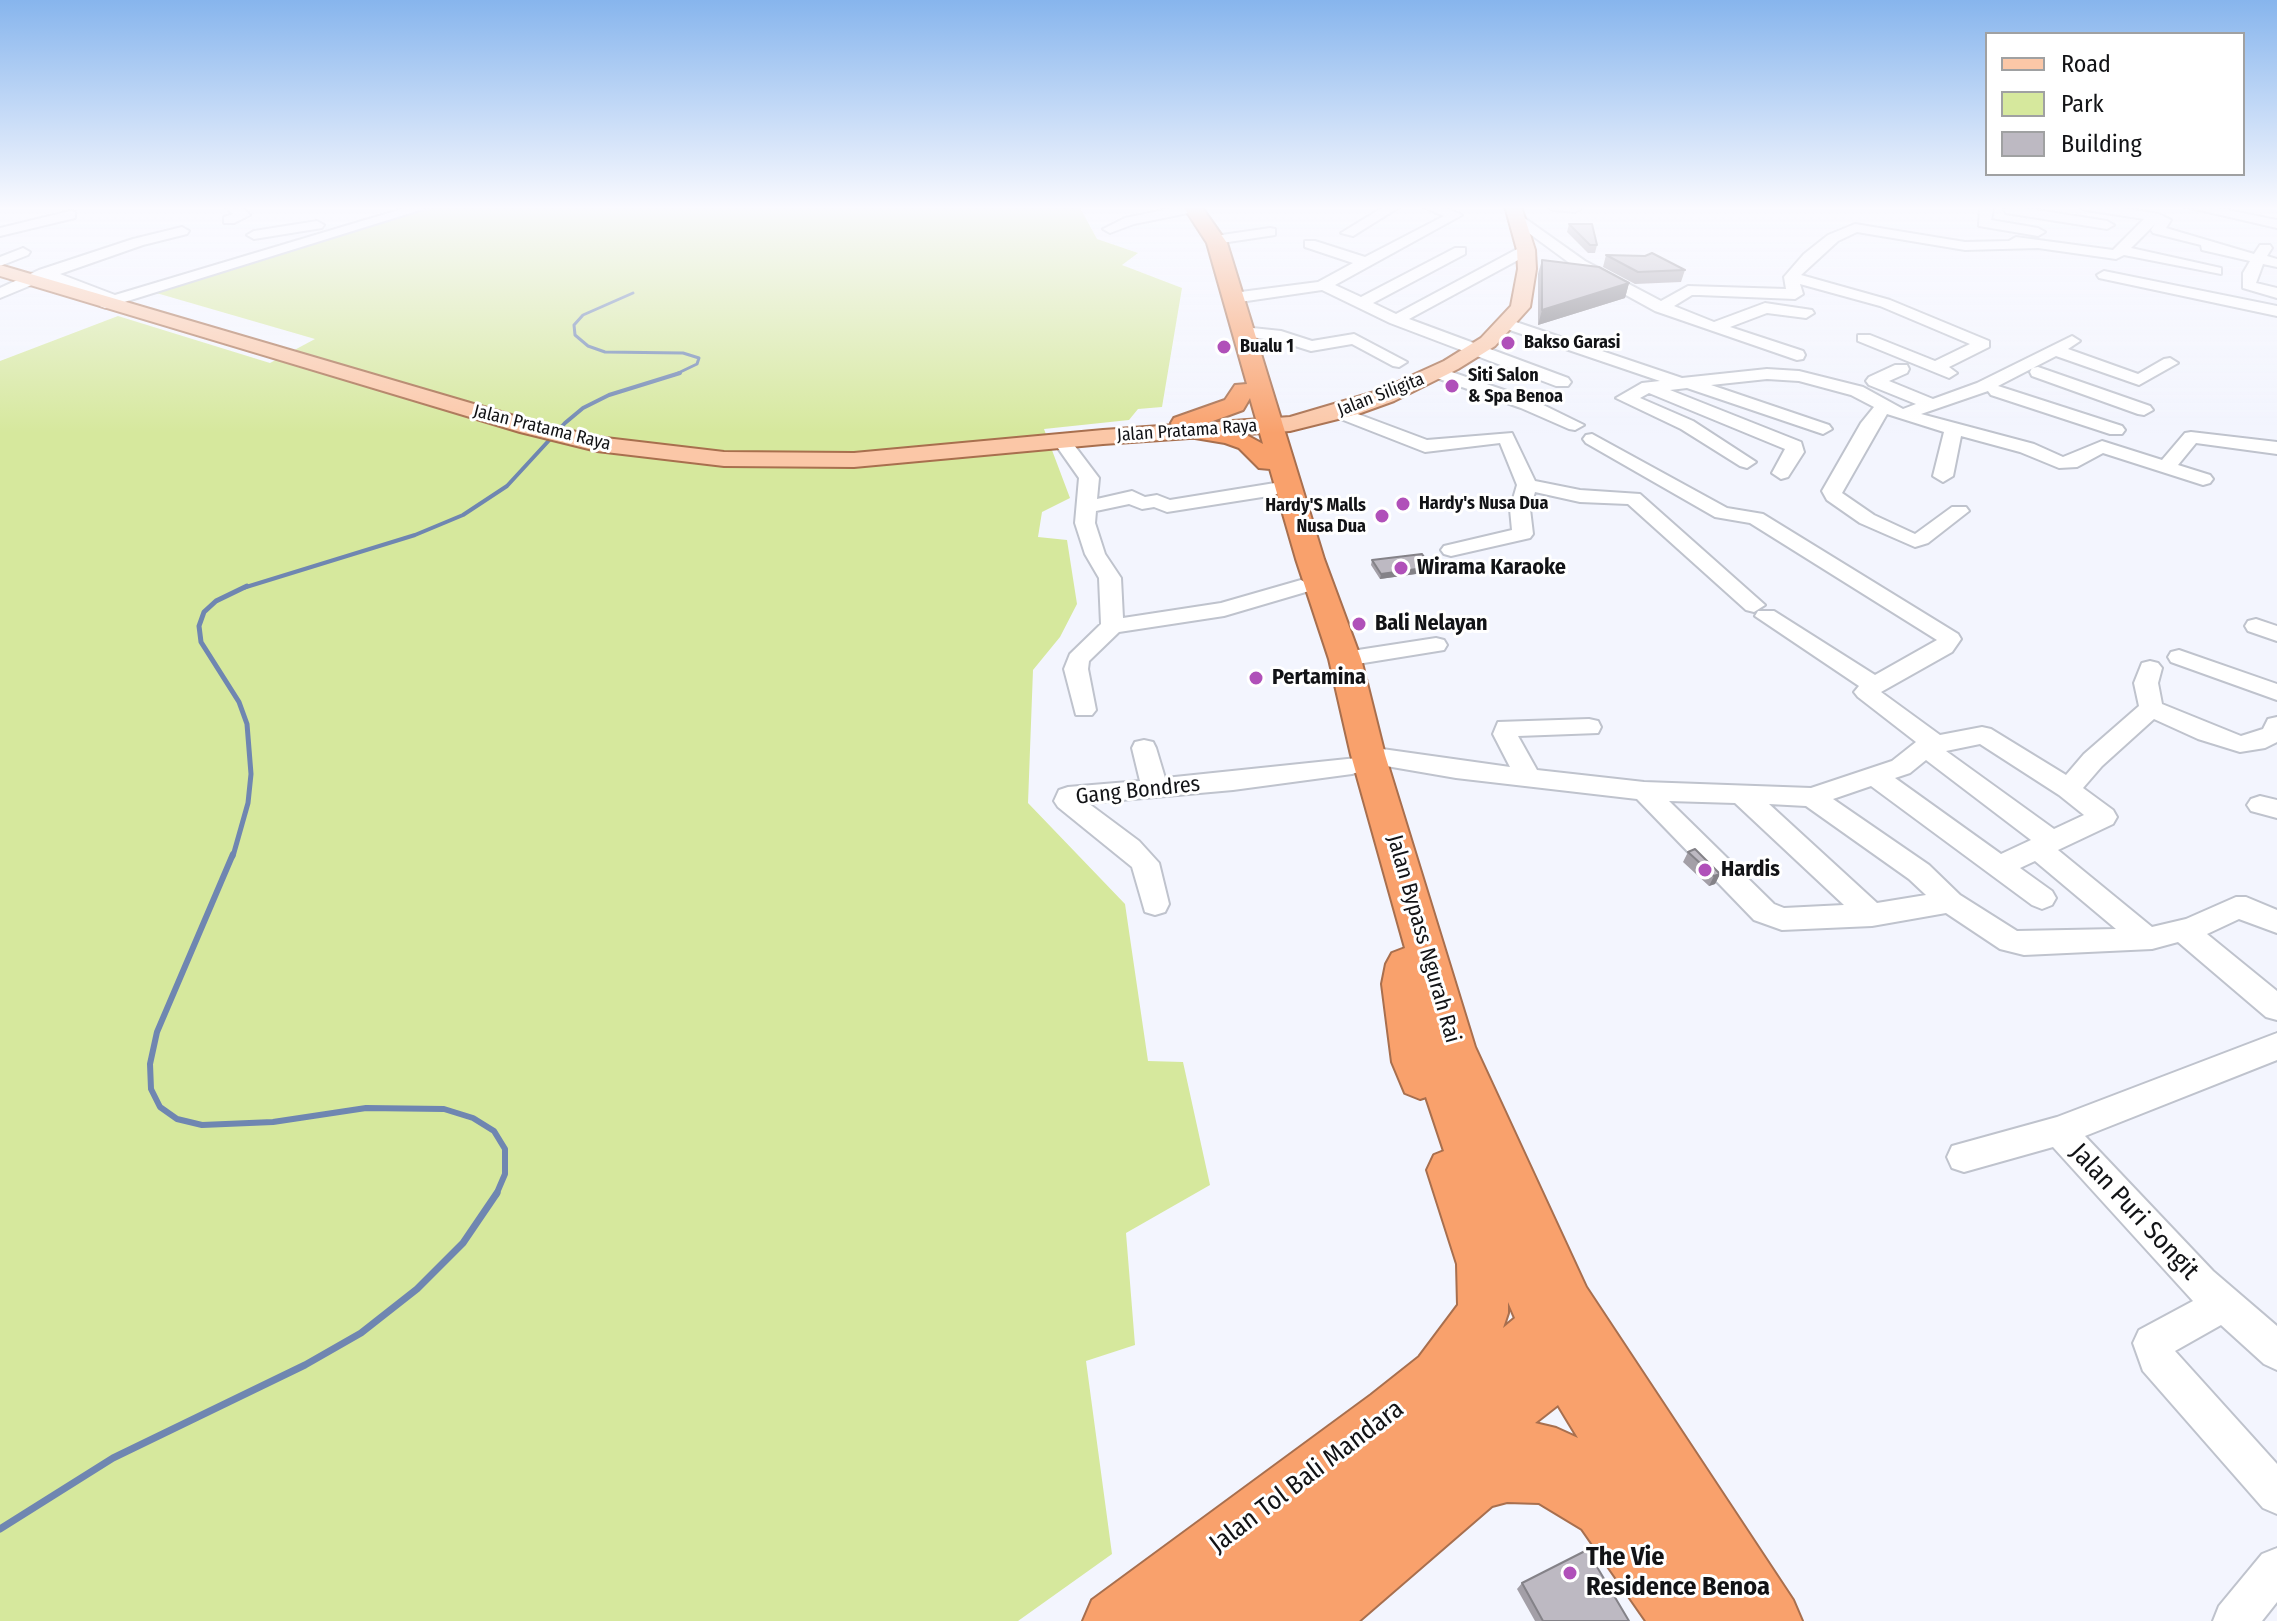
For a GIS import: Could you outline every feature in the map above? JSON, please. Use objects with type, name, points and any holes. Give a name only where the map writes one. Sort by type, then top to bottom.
[{"type":"highway","name":"Jalan Bypass Ngurah Rai","points":[[1218,282],[1243,390],[1270,436],[1345,659],[1370,760],[1454,1047],[1567,1335],[1772,1621]]},
{"type":"highway","name":"Jalan Bypass Ngurah Rai","points":[[1228,282],[1270,436],[1301,586],[1370,760],[1406,964],[1416,983],[1434,1060],[1482,1193],[1567,1335],[1725,1621]]},
{"type":"highway","points":[[1184,427],[1234,405],[1243,390]]},
{"type":"highway","points":[[1184,427],[1230,436],[1248,443],[1270,436]]},
{"type":"highway","name":"Jalan Tol Bali Mandara","points":[[1406,964],[1403,984],[1414,1062],[1482,1264],[1483,1313],[1463,1369],[1444,1438]]},
{"type":"highway","name":"Jalan Tol Bali Mandara","points":[[1113,1621],[1390,1414],[1437,1375],[1483,1313]]},
{"type":"highway","name":"Jalan Tol Bali Mandara","points":[[1272,1604],[1444,1438],[1567,1335]]},
{"type":"highway","name":"Jalan Tol Bali Mandara","points":[[1444,1438],[1520,1447],[1556,1455],[1571,1467],[1680,1621]]},
{"type":"highway","name":"Jalan Tol Bali Mandara","points":[[1175,1621],[1272,1604],[1462,1493],[1507,1474],[1540,1475],[1554,1480],[1603,1510]]},
{"type":"highway","points":[[1140,1621],[1272,1604]]},
{"type":"main road","name":"Jalan Pratama Raya","points":[[47,282],[528,427],[659,453],[783,461],[854,460],[1184,427],[1270,436]]},
{"type":"main road","name":"Jalan Siligita","points":[[1270,436],[1386,396],[1475,350],[1507,324],[1520,307],[1527,282]]},
{"type":"street","points":[[0,293],[27,282]]},
{"type":"street","points":[[109,302],[174,282]]},
{"type":"street","points":[[1233,298],[1305,290],[1329,282]]},
{"type":"street","points":[[1360,304],[1401,282]]},
{"type":"street","points":[[1447,282],[1460,286]]},
{"type":"street","points":[[1396,320],[1468,282]]},
{"type":"street","points":[[1614,282],[1660,308],[1714,328],[1803,348],[1790,363],[1767,374]]},
{"type":"street","points":[[1660,308],[1688,291],[1795,294],[1792,282]]},
{"type":"street","points":[[1808,282],[1880,301],[1983,344],[1945,362]]},
{"type":"street","points":[[2136,282],[2277,311]]},
{"type":"street","points":[[2233,282],[2277,293]]},
{"type":"street","points":[[2248,282],[2251,288]]},
{"type":"street","points":[[1323,285],[1396,320],[1562,382]]},
{"type":"street","points":[[1714,328],[1765,308],[1806,313]]},
{"type":"street","points":[[1876,321],[1895,309]]},
{"type":"street","points":[[1507,324],[1823,429]]},
{"type":"street","points":[[1243,332],[1281,336],[1311,346],[1354,339],[1399,362]]},
{"type":"street","points":[[1864,338],[1945,362],[1972,383]]},
{"type":"street","points":[[2064,349],[2038,372],[1997,391],[2116,430]]},
{"type":"street","points":[[1959,511],[1915,541],[1867,519],[1834,496],[1832,491],[1870,423],[1892,411],[1939,402],[1983,387],[2064,349],[2139,380],[2170,363]]},
{"type":"street","points":[[1437,372],[1575,425]]},
{"type":"street","points":[[1892,372],[1876,381],[1939,402]]},
{"type":"street","points":[[2038,372],[2144,410]]},
{"type":"street","points":[[1747,462],[1687,425],[1625,398],[1648,387],[1767,374],[1799,376],[1841,385],[1892,411],[2027,448],[2067,464],[2102,447],[2203,479]]},
{"type":"street","points":[[1648,387],[1794,446],[1795,452],[1781,473]]},
{"type":"street","points":[[1339,412],[1425,446],[1506,437],[1527,485],[1520,509],[1523,534],[1451,550]]},
{"type":"street","points":[[1943,476],[1954,428]]},
{"type":"street","points":[[1088,507],[1132,497],[1142,503],[1157,501],[1167,506],[1270,436]]},
{"type":"street","points":[[2166,467],[2191,437],[2277,448]]},
{"type":"street","points":[[1592,439],[1722,513],[1756,518],[1950,639],[1944,647],[1874,685],[1866,692],[1868,696],[2044,844],[2144,936]]},
{"type":"street","points":[[1044,442],[1089,478],[1085,523],[1095,554],[1110,578],[1112,626]]},
{"type":"street","points":[[1607,496],[1629,460]]},
{"type":"street","points":[[1527,485],[1580,496],[1627,496],[1637,501],[1760,611],[1874,685]]},
{"type":"street","points":[[1084,710],[1076,669],[1078,659],[1112,626],[1224,609],[1301,586]]},
{"type":"street","points":[[1345,659],[1436,645]]},
{"type":"street","points":[[2179,657],[2277,692]]},
{"type":"street","points":[[2150,668],[2146,683],[2151,708]]},
{"type":"street","points":[[2151,708],[2240,744],[2256,742],[2275,732]]},
{"type":"street","points":[[2068,789],[2093,760],[2151,708]]},
{"type":"street","points":[[1528,777],[1505,734],[1507,728],[1589,727]]},
{"type":"street","points":[[1812,797],[1901,767],[1930,746],[1975,735],[1988,737],[2068,789],[2104,817],[1998,867]]},
{"type":"street","points":[[1144,748],[1155,789]]},
{"type":"street","name":"Gang Bondres","points":[[1155,904],[1145,863],[1066,798],[1073,794],[1155,789],[1370,760],[1644,791],[1812,797]]},
{"type":"street","points":[[1876,777],[2042,898]]},
{"type":"street","points":[[1644,791],[1764,912],[1782,919],[1872,915],[1950,902]]},
{"type":"street","points":[[1740,793],[1872,915]]},
{"type":"street","points":[[1812,797],[1919,872],[1950,902],[2001,936],[2024,944],[2152,938],[2183,930],[2236,908],[2246,908],[2277,922]]},
{"type":"street","points":[[2183,930],[2277,1008]]},
{"type":"street","name":"Jalan Puri Songit","points":[[2277,1046],[2059,1131],[2223,1304],[2277,1351]]},
{"type":"street","points":[[1964,1157],[2059,1131]]},
{"type":"street","points":[[2223,1304],[2152,1343],[2156,1358],[2277,1494]]},
{"type":"street","points":[[2234,1621],[2277,1569]]},
{"type":"green space","points":[[175,282],[1165,282],[1182,288],[1162,407],[1138,409],[1129,420],[1044,429],[1070,498],[1042,512],[1038,537],[1067,540],[1077,604],[1060,637],[1033,670],[1028,803],[1125,904],[1148,1061],[1183,1062],[1210,1185],[1126,1233],[1135,1345],[1086,1361],[1112,1554],[1018,1621],[0,1621],[0,361],[118,316],[270,363],[315,339],[146,290]]},
{"type":"building","points":[[1542,282],[1629,283],[1542,310]]},
{"type":"building","name":"Wirama Karaoke","points":[[1422,554],[1431,567],[1381,574],[1372,560]]},
{"type":"building","points":[[1695,849],[1720,874],[1714,876],[1688,852]]},
{"type":"building","name":"The Vie Residence Benoa","points":[[1587,1550],[1629,1621],[1543,1621],[1522,1583]]},
{"type":"waterway","points":[[633,293],[583,315],[574,325],[575,335],[588,346],[605,352],[683,353],[699,358],[697,364],[675,375]]},
{"type":"waterway","points":[[675,375],[680,373]]},
{"type":"waterway","points":[[243,588],[415,535],[463,515],[507,486],[565,423],[583,408],[609,395],[675,375]]},
{"type":"waterway","points":[[233,856],[248,803],[251,774],[247,724],[239,702],[201,642],[199,626],[204,612],[216,601],[247,586]]},
{"type":"waterway","points":[[233,854],[157,1032],[150,1064],[151,1089],[160,1107],[177,1119],[202,1125],[273,1122],[366,1108],[444,1109],[473,1118],[494,1131],[505,1149],[505,1174],[497,1194]]},
{"type":"waterway","points":[[0,1529],[113,1458],[305,1365],[361,1333],[417,1289],[463,1243],[497,1194]]},
{"type":"place","name":"Bakso Garasi","points":[[1508,343]]},
{"type":"place","name":"Bualu 1","points":[[1224,347]]},
{"type":"place","name":"Siti Salon & Spa Benoa","points":[[1452,386]]},
{"type":"place","name":"Hardy's Nusa Dua","points":[[1403,504]]},
{"type":"place","name":"Hardy'S Malls Nusa Dua","points":[[1382,516]]},
{"type":"place","name":"Wirama Karaoke","points":[[1401,568]]},
{"type":"place","name":"Bali Nelayan","points":[[1359,624]]},
{"type":"place","name":"Pertamina","points":[[1256,678]]},
{"type":"place","name":"Hardis","points":[[1705,870]]},
{"type":"place","name":"The Vie Residence Benoa","points":[[1570,1573]]}]
